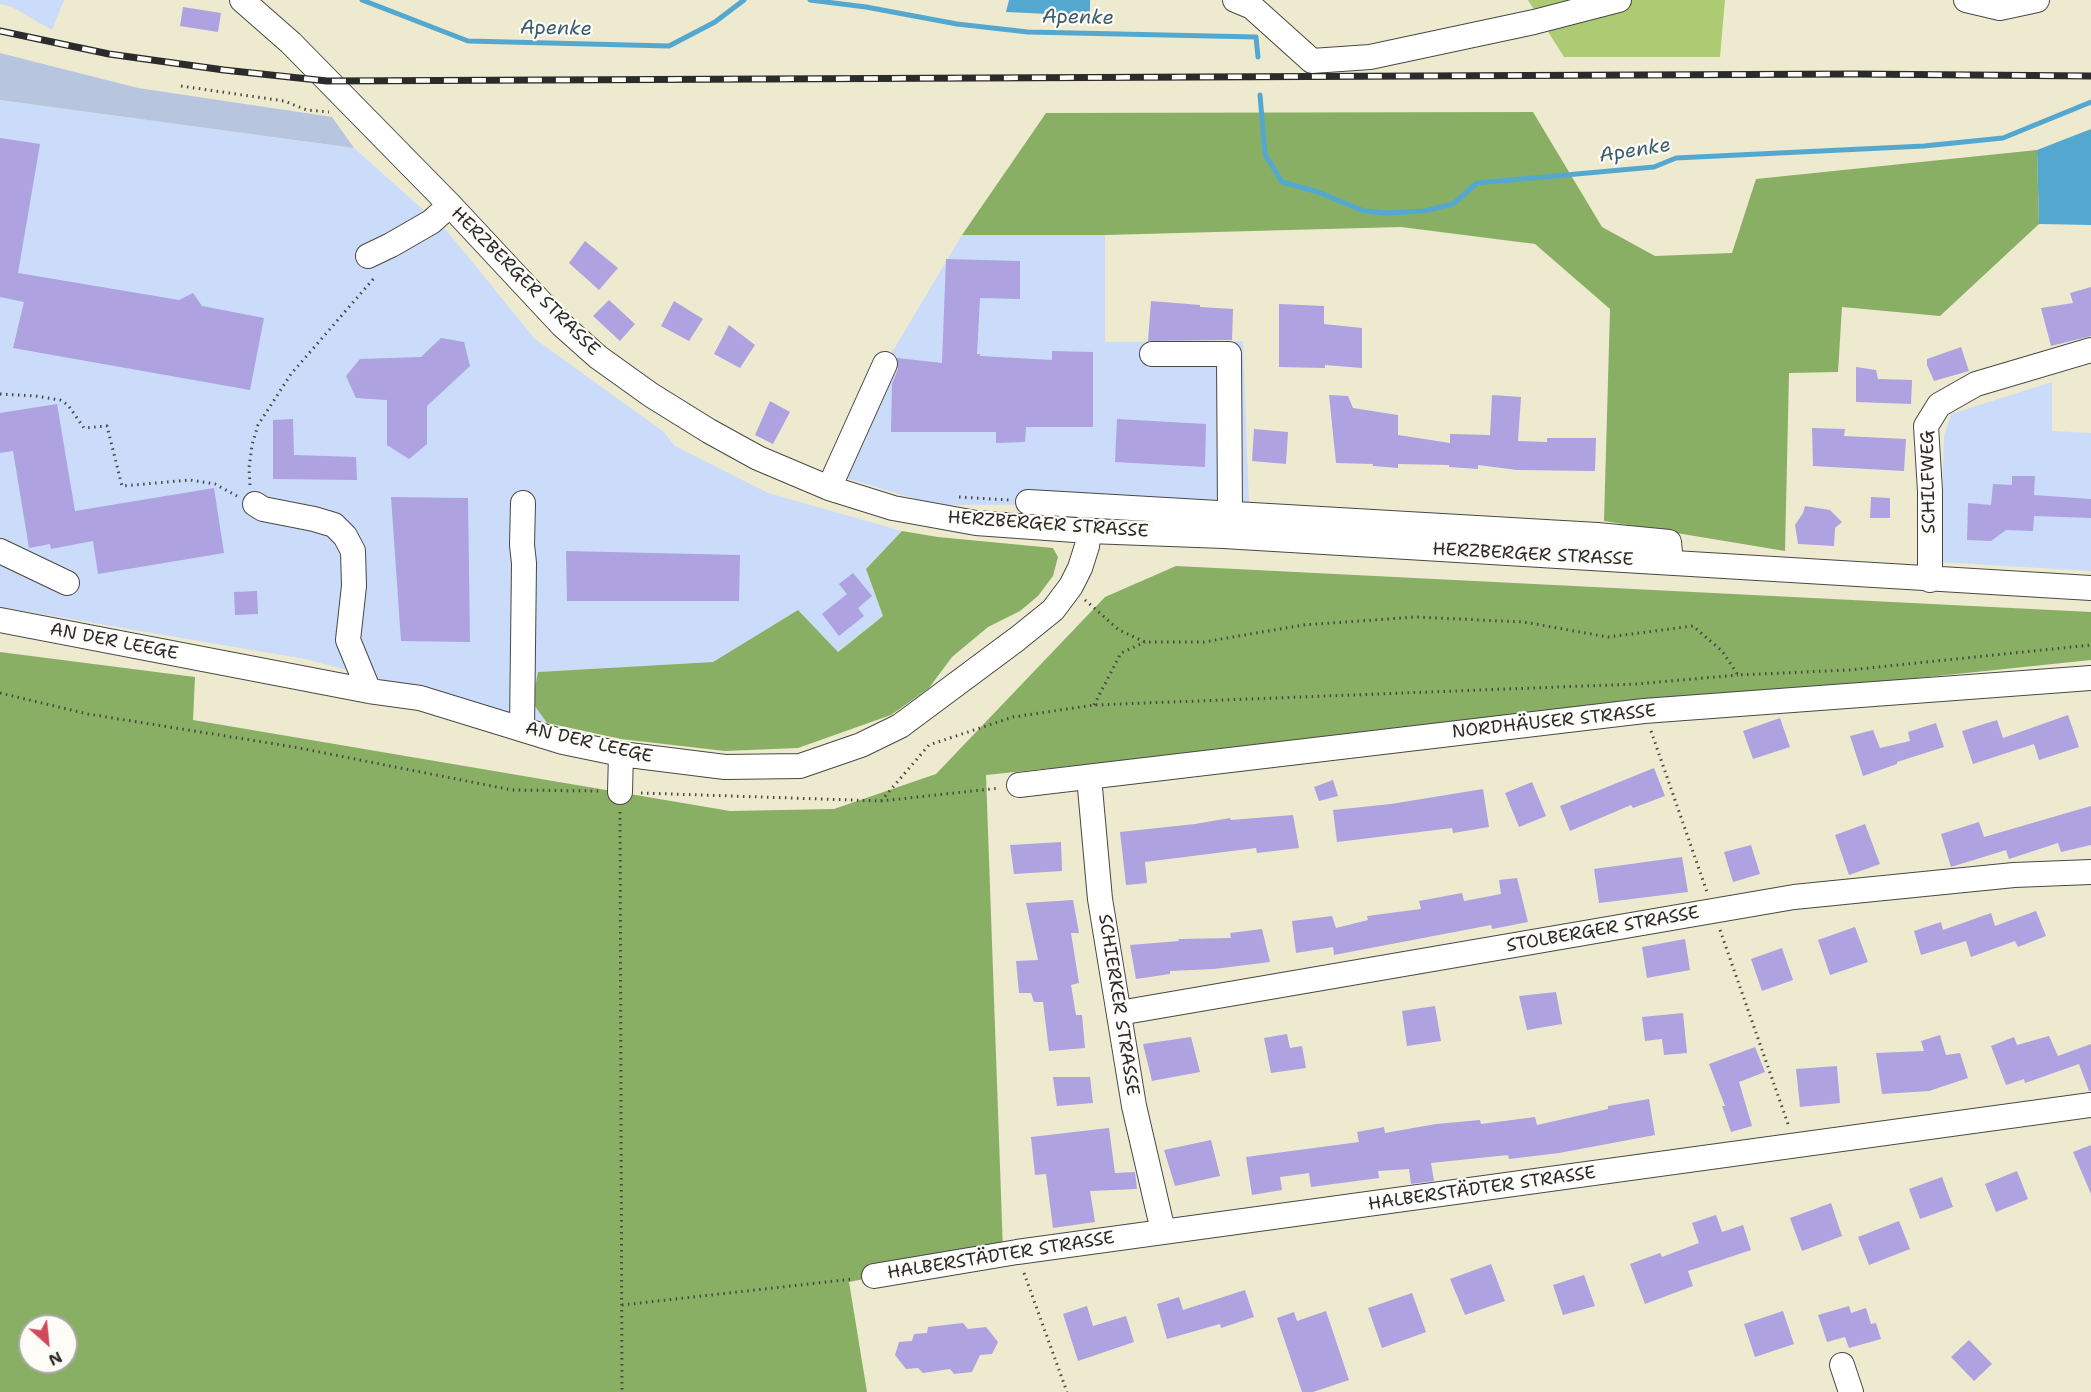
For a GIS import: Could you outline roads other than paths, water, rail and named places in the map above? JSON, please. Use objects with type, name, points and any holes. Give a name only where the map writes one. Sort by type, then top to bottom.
[{"type":"street","name":"HERZBERGER STRASSE","points":[[242,0],[291,43],[450,205],[562,325],[598,357],[651,395],[709,431],[758,458],[829,488],[893,508],[976,523],[2091,588]]},
{"type":"street","points":[[1235,0],[1252,8],[1312,61],[1370,57],[1534,22],[1619,0]]},
{"type":"street","points":[[1966,0],[2000,8],[2037,0]]},
{"type":"street","points":[[374,263],[391,245],[431,222],[450,205]]},
{"type":"street","name":"SCHILFWEG","points":[[1930,580],[1930,491],[1926,426],[1939,405],[1976,384],[2091,350]]},
{"type":"street","points":[[1152,354],[1229,354],[1230,514]]},
{"type":"street","points":[[829,488],[885,364]]},
{"type":"street","name":"HERZBERGER STRASSE","points":[[1028,502],[1597,535],[1669,542],[1671,563]]},
{"type":"street","points":[[255,504],[263,509],[334,525],[345,536],[353,551],[354,586],[348,640],[369,690]]},
{"type":"street","points":[[522,729],[523,504]]},
{"type":"street","name":"AN DER LEEGE","points":[[0,620],[420,698],[563,742],[621,754],[725,767],[800,766],[861,745],[900,726],[1053,610],[1071,586],[1080,568],[1089,531]]},
{"type":"street","points":[[0,551],[2,554],[67,583]]},
{"type":"street","name":"NORDHÄUSER STRASSE","points":[[1019,785],[1644,711],[2091,678]]},
{"type":"street","points":[[620,792],[621,754]]},
{"type":"street","name":"SCHIERKER STRASSE","points":[[1089,777],[1100,899],[1134,1106],[1163,1231]]},
{"type":"street","name":"STOLBERGER STRASSE","points":[[1119,1013],[1794,897],[1992,877],[2091,872]]},
{"type":"street","name":"HALBERSTÄDTER STRASSE","points":[[874,1276],[1163,1231],[2091,1105]]},
{"type":"street","points":[[1842,1365],[1851,1392]]},
{"type":"water","points":[[1009,0],[1090,0],[1090,16],[1006,12]]},
{"type":"water","points":[[2091,129],[2091,225],[2039,224],[2037,150]]},
{"type":"waterway","name":"Apenke","points":[[362,0],[468,41],[669,46],[715,22],[744,0]]},
{"type":"waterway","name":"Apenke","points":[[810,0],[866,7],[957,24],[1028,32],[1256,37],[1258,57]]},
{"type":"waterway","name":"Apenke","points":[[1260,95],[1265,154],[1282,182],[1318,192],[1364,211],[1387,213],[1424,211],[1453,204],[1477,183],[1654,167],[1676,158],[1924,146],[2003,138],[2091,102]]},
{"type":"railway","points":[[0,31],[109,54],[327,81],[1854,74],[2091,76]]}]
